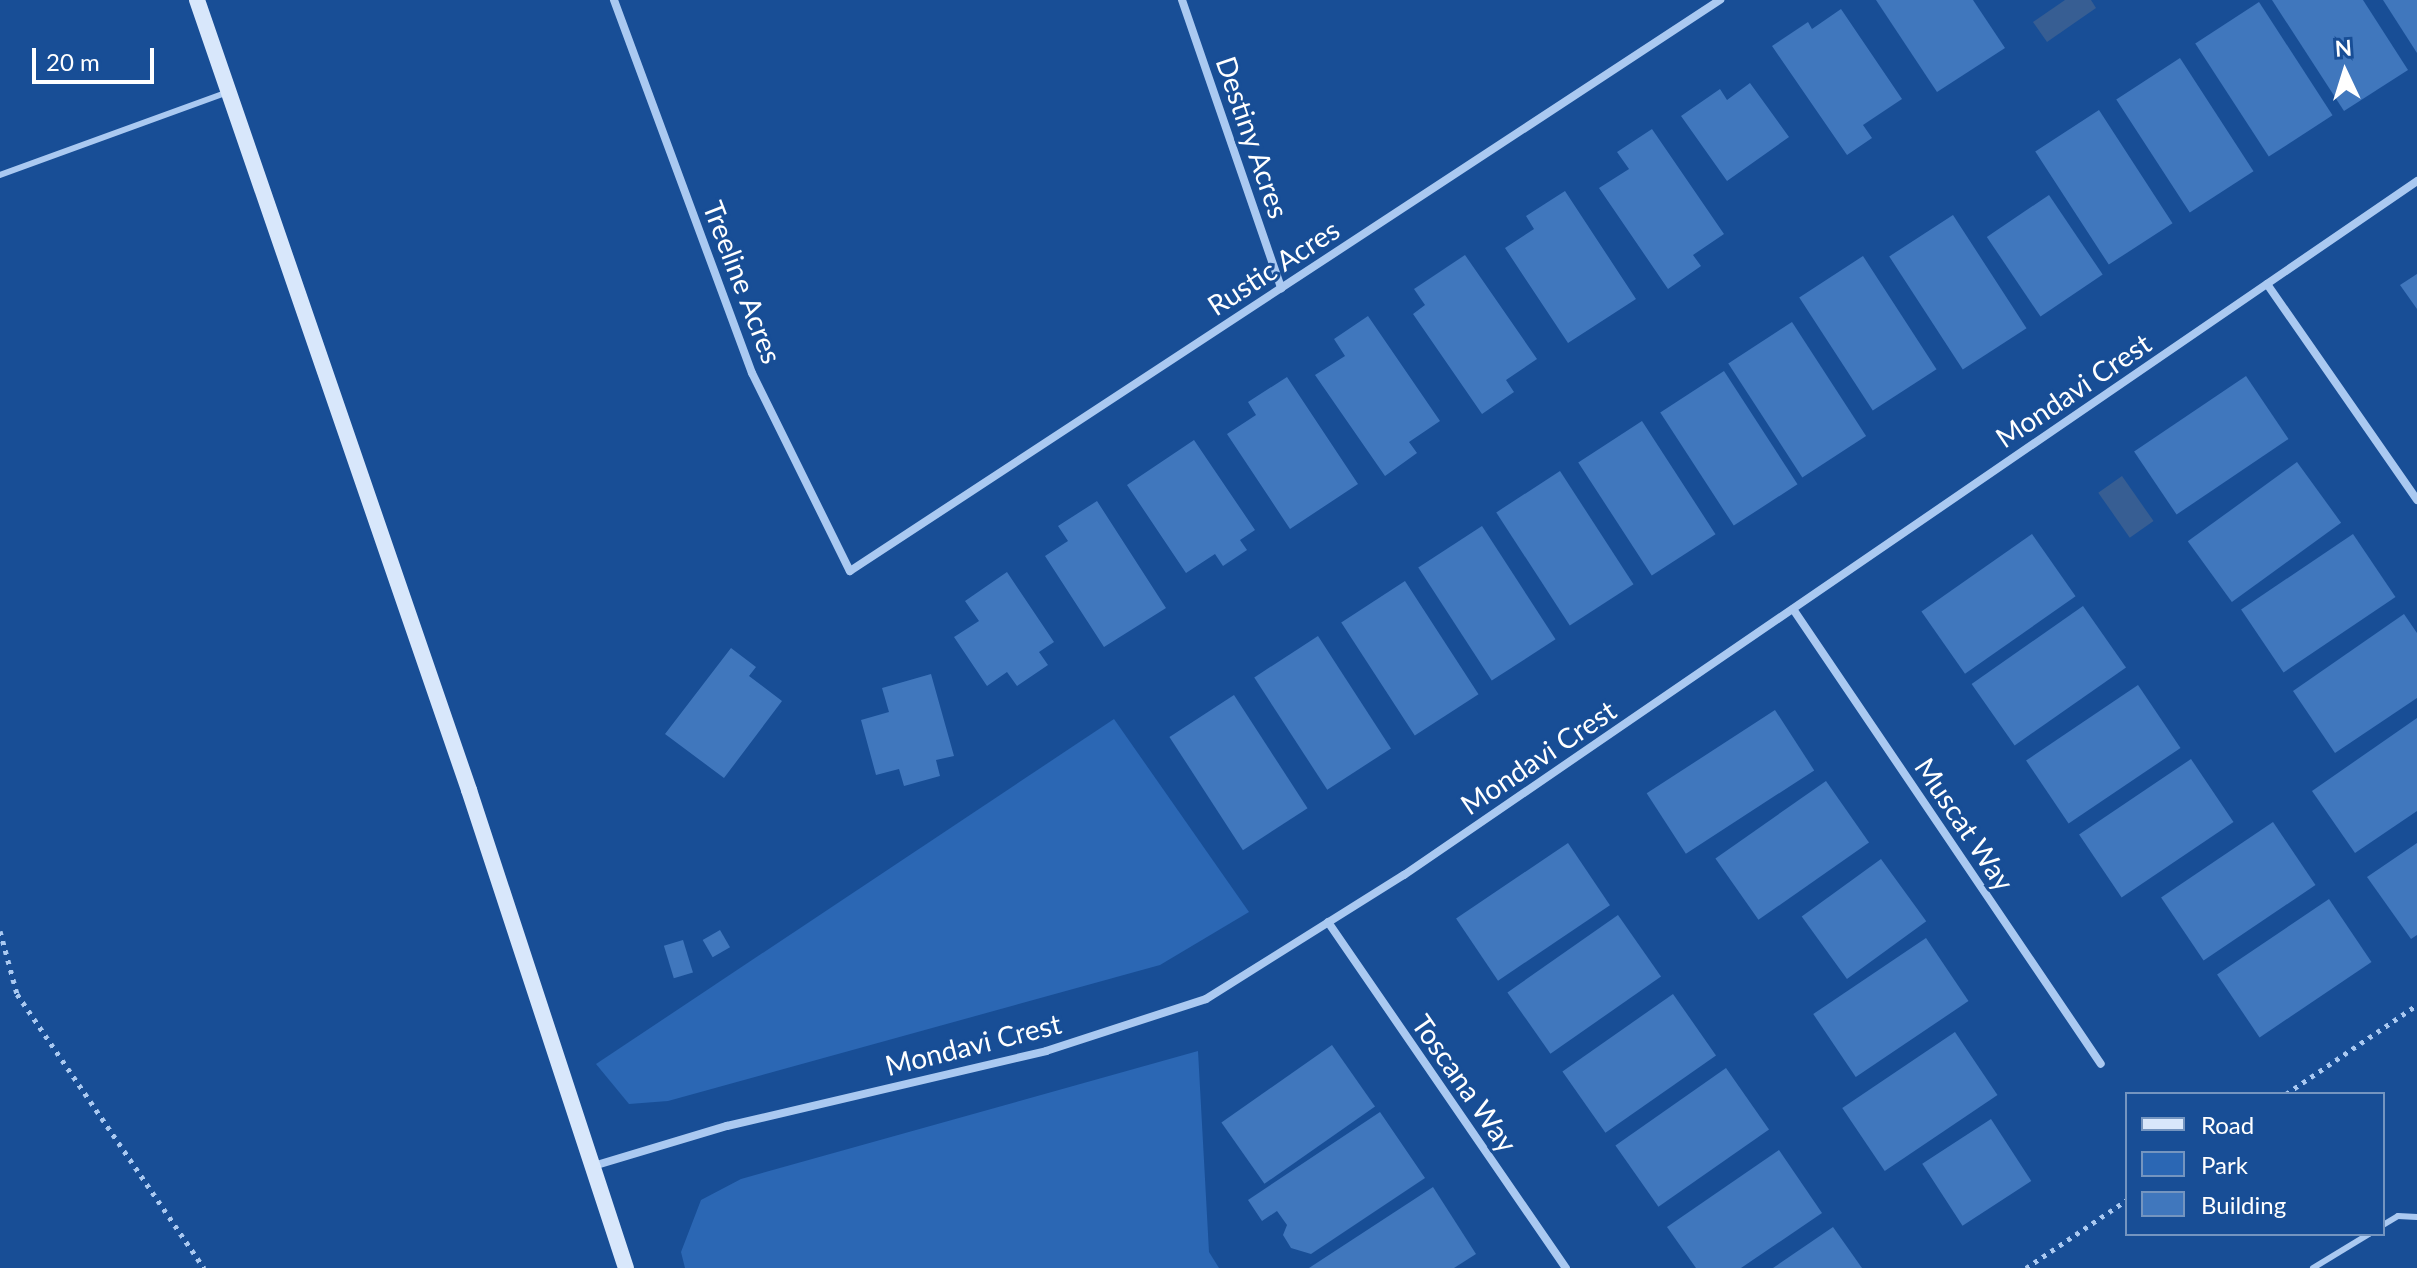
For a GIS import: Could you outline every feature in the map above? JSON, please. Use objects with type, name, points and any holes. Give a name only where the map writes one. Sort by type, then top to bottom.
[{"type":"main road","points":[[197,0],[469,790],[590,1167],[626,1268]]},
{"type":"street","name":"Treeline Acres","points":[[614,0],[752,373],[850,571]]},
{"type":"street","name":"Destiny Acres","points":[[1182,0],[1281,288]]},
{"type":"street","name":"Rustic Acres","points":[[850,571],[1720,0]]},
{"type":"street","name":"Mondavi Crest","points":[[590,1167],[727,1126],[1046,1051],[1206,999],[1328,922],[1793,609],[2417,181]]},
{"type":"street","points":[[2267,284],[2417,500]]},
{"type":"street","name":"Muscat Way","points":[[1793,609],[2101,1064]]},
{"type":"street","name":"Toscana Way","points":[[1328,922],[1566,1268]]},
{"type":"lane","points":[[0,175],[229,92]]},
{"type":"lane","points":[[2385,1224],[2398,1216],[2417,1217]]},
{"type":"lane","points":[[2313,1268],[2366,1236]]},
{"type":"path","points":[[0,931],[17,994],[204,1268]]},
{"type":"path","points":[[2289,1092],[2417,1005]]},
{"type":"path","points":[[2026,1268],[2125,1201]]},
{"type":"green space","points":[[1114,719],[1249,912],[1160,965],[668,1101],[629,1104],[596,1064]]},
{"type":"green space","points":[[1198,1051],[1209,1252],[1219,1268],[685,1268],[681,1252],[701,1200],[741,1179]]},
{"type":"shaded area","points":[[2065,0],[2091,0],[2096,8],[2047,42],[2033,22]]},
{"type":"shaded area","points":[[2122,476],[2154,521],[2130,538],[2098,493]]},
{"type":"building","points":[[1876,0],[1973,0],[2005,48],[1937,92]]},
{"type":"building","points":[[2272,0],[2363,0],[2408,70],[2344,111]]},
{"type":"building","points":[[2383,0],[2417,0],[2417,53]]},
{"type":"building","points":[[2259,2],[2333,115],[2269,157],[2195,43]]},
{"type":"building","points":[[1841,9],[1902,99],[1863,125],[1872,138],[1847,155],[1772,46],[1808,22],[1812,29]]},
{"type":"building","points":[[2180,58],[2254,171],[2190,213],[2116,99]]},
{"type":"building","points":[[1750,83],[1789,137],[1727,181],[1681,116],[1720,89],[1727,100]]},
{"type":"building","points":[[2099,110],[2173,223],[2109,265],[2035,151]]},
{"type":"building","points":[[1652,129],[1724,234],[1693,255],[1701,266],[1668,289],[1599,188],[1629,169],[1617,152]]},
{"type":"building","points":[[1565,191],[1636,299],[1568,343],[1505,248],[1534,229],[1526,216]]},
{"type":"building","points":[[2049,195],[2103,275],[2041,317],[1987,237]]},
{"type":"building","points":[[1953,215],[2027,328],[1963,370],[1889,256]]},
{"type":"building","points":[[1465,255],[1537,359],[1506,380],[1514,392],[1482,414],[1413,314],[1425,305],[1414,289]]},
{"type":"building","points":[[1863,256],[1937,369],[1873,411],[1799,297]]},
{"type":"building","points":[[2417,274],[2417,309],[2400,285]]},
{"type":"building","points":[[1368,316],[1440,421],[1409,442],[1417,453],[1385,476],[1315,375],[1345,356],[1334,339]]},
{"type":"building","points":[[1792,322],[1866,436],[1802,477],[1728,363]]},
{"type":"building","points":[[1724,371],[1798,484],[1734,526],[1660,412]]},
{"type":"building","points":[[2246,376],[2288,439],[2177,514],[2134,451]]},
{"type":"building","points":[[1287,377],[1358,484],[1290,529],[1227,434],[1256,415],[1248,402]]},
{"type":"building","points":[[1642,421],[1716,534],[1652,576],[1578,462]]},
{"type":"building","points":[[1194,440],[1255,530],[1240,540],[1247,550],[1223,566],[1215,554],[1186,573],[1127,485]]},
{"type":"building","points":[[2297,462],[2341,523],[2232,602],[2188,541]]},
{"type":"building","points":[[1560,471],[1634,584],[1570,626],[1496,512]]},
{"type":"building","points":[[1097,501],[1166,608],[1104,647],[1045,556],[1068,541],[1058,526]]},
{"type":"building","points":[[1482,526],[1556,639],[1492,681],[1418,567]]},
{"type":"building","points":[[2032,534],[2076,596],[1965,674],[1921,611]]},
{"type":"building","points":[[2353,534],[2395,597],[2284,672],[2241,609]]},
{"type":"building","points":[[1007,572],[1054,642],[1039,652],[1048,665],[1017,686],[1007,672],[987,686],[954,637],[979,621],[965,601]]},
{"type":"building","points":[[1405,581],[1479,694],[1415,736],[1341,622]]},
{"type":"building","points":[[2083,606],[2126,667],[2015,745],[1972,684]]},
{"type":"building","points":[[2404,614],[2417,633],[2417,698],[2335,753],[2293,691]]},
{"type":"building","points":[[1318,636],[1391,748],[1327,790],[1254,677]]},
{"type":"building","points":[[731,648],[756,667],[749,676],[782,701],[724,778],[665,734]]},
{"type":"building","points":[[931,674],[954,756],[936,760],[940,776],[904,786],[899,769],[876,775],[861,720],[889,712],[882,688]]},
{"type":"building","points":[[2138,685],[2180,748],[2069,823],[2026,760]]},
{"type":"building","points":[[1234,695],[1308,808],[1243,850],[1169,737]]},
{"type":"building","points":[[1775,710],[1814,770],[1686,854],[1647,793]]},
{"type":"building","points":[[2417,718],[2417,811],[2355,853],[2312,791]]},
{"type":"building","points":[[2191,759],[2233,822],[2122,897],[2079,834]]},
{"type":"building","points":[[1826,781],[1869,842],[1758,920],[1715,858]]},
{"type":"building","points":[[2273,822],[2315,885],[2204,960],[2161,897]]},
{"type":"building","points":[[1568,843],[1610,905],[1498,981],[1456,918]]},
{"type":"building","points":[[2417,843],[2417,935],[2411,939],[2367,877]]},
{"type":"building","points":[[1881,859],[1926,921],[1847,979],[1802,917]]},
{"type":"building","points":[[2329,899],[2371,962],[2260,1037],[2217,974]]},
{"type":"building","points":[[1618,915],[1661,976],[1550,1054],[1507,992]]},
{"type":"building","points":[[720,930],[730,947],[713,957],[703,940]]},
{"type":"building","points":[[1926,938],[1968,1001],[1856,1077],[1813,1014]]},
{"type":"building","points":[[683,940],[693,973],[674,978],[664,946]]},
{"type":"building","points":[[1673,994],[1716,1055],[1605,1133],[1562,1071]]},
{"type":"building","points":[[1955,1032],[1997,1095],[1885,1171],[1842,1108]]},
{"type":"building","points":[[1332,1045],[1375,1106],[1264,1184],[1221,1122]]},
{"type":"building","points":[[1726,1068],[1769,1129],[1658,1207],[1615,1145]]},
{"type":"building","points":[[1380,1112],[1425,1178],[1311,1254],[1291,1248],[1283,1235],[1287,1225],[1277,1211],[1262,1221],[1248,1200]]},
{"type":"building","points":[[1991,1119],[2031,1181],[1963,1226],[1922,1164]]},
{"type":"building","points":[[1779,1150],[1822,1213],[1741,1268],[1696,1268],[1667,1227]]},
{"type":"building","points":[[1433,1187],[1476,1254],[1454,1268],[1309,1268]]},
{"type":"building","points":[[1833,1227],[1862,1268],[1773,1268]]}]
